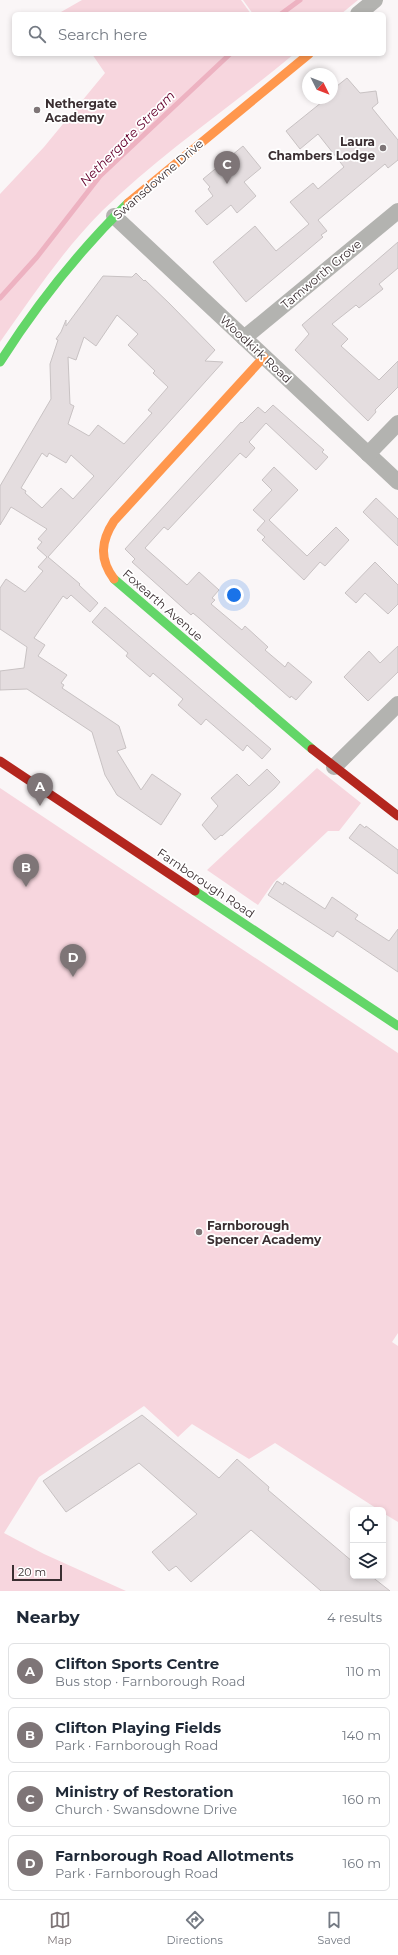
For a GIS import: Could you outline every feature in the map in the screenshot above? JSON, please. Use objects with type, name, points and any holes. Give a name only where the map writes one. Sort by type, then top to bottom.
[{"type":"street","points":[[360,12],[375,0]]},
{"type":"street","name":"Swansdowne Drive","points":[[0,362],[39,301],[78,254],[114,216],[138,193],[307,56]]},
{"type":"street","name":"Tamworth Grove","points":[[244,338],[398,210]]},
{"type":"street","name":"Woodkirk Road","points":[[114,216],[398,482]]},
{"type":"street","name":"Foxearth Avenue","points":[[264,357],[114,522],[103,540],[103,560],[106,567],[119,584],[334,767],[398,816]]},
{"type":"street","points":[[368,454],[398,423]]},
{"type":"street","points":[[334,767],[398,704]]},
{"type":"street","name":"Farnborough Road","points":[[0,761],[398,1026]]},
{"type":"shaded area","points":[[82,0],[241,0],[250,12],[61,12]]},
{"type":"shaded area","points":[[243,0],[358,0],[343,12],[252,12]]},
{"type":"shaded area","points":[[93,56],[292,56],[148,169],[102,211],[61,258],[0,342],[0,194],[44,147],[105,73]]},
{"type":"shaded area","points":[[317,768],[361,803],[339,831],[328,831],[274,882],[258,905],[207,870]]},
{"type":"shaded area","name":"Farnborough Spencer Academy","points":[[0,788],[398,1053],[398,1333],[392,1342],[398,1346],[398,1522],[386,1515],[386,1507],[374,1507],[275,1443],[249,1459],[192,1424],[178,1437],[144,1406],[39,1477],[4,1533],[44,1554],[126,1591],[0,1591]]},
{"type":"building","points":[[347,78],[360,93],[376,91],[378,103],[372,108],[398,140],[398,160],[388,168],[385,164],[318,220],[327,231],[321,235],[323,237],[246,302],[213,262],[255,226],[276,251],[309,224],[290,202],[313,183],[318,189],[344,167],[318,134],[300,149],[286,131],[320,104],[338,104],[338,85]]},
{"type":"building","points":[[243,146],[261,168],[244,182],[256,196],[237,213],[231,205],[207,225],[195,211],[213,196],[208,189],[210,187],[203,179]]},
{"type":"building","points":[[398,242],[398,268],[379,284],[383,289],[359,308],[356,305],[332,324],[348,339],[341,346],[379,380],[398,361],[398,387],[375,410],[376,412],[368,421],[295,350],[309,334],[302,325]]},
{"type":"building","points":[[136,273],[144,281],[145,280],[215,350],[205,361],[223,362],[48,557],[80,584],[79,585],[98,603],[90,612],[71,595],[67,599],[63,596],[34,638],[45,645],[38,656],[67,675],[61,683],[64,685],[62,688],[119,726],[126,748],[117,751],[141,790],[152,774],[181,794],[161,825],[117,795],[105,775],[92,732],[27,689],[0,690],[0,671],[24,668],[27,647],[0,629],[0,588],[6,579],[25,592],[43,571],[38,567],[47,557],[37,548],[42,542],[38,539],[47,529],[11,507],[0,525],[0,486],[51,399],[50,364],[58,340],[56,339],[66,320],[66,326],[103,276],[132,277]],"holes":[[[117,315],[138,334],[128,345],[155,371],[153,373],[168,387],[148,410],[152,413],[124,444],[98,425],[89,436],[68,424],[74,406],[70,404],[68,357],[76,360],[84,337],[96,346]],[[42,453],[47,457],[49,453],[66,463],[71,455],[94,476],[73,499],[61,488],[42,508],[25,493],[26,491],[21,488]]]},
{"type":"building","points":[[273,405],[324,450],[322,452],[328,457],[316,470],[266,423],[249,442],[255,448],[246,458],[240,453],[168,530],[164,527],[145,548],[187,585],[199,572],[219,590],[212,598],[215,600],[211,604],[242,630],[245,626],[268,647],[265,650],[285,667],[288,662],[312,682],[296,700],[291,696],[290,698],[193,613],[191,615],[132,562],[135,559],[125,549],[241,422],[242,423],[258,407],[265,413]]},
{"type":"building","points":[[274,467],[298,490],[269,520],[307,556],[336,527],[349,540],[325,566],[320,562],[304,580],[262,540],[265,537],[257,530],[265,521],[253,510],[272,490],[262,480]]},
{"type":"building","points":[[376,498],[398,519],[398,546],[363,512]]},
{"type":"building","points":[[375,562],[398,585],[398,604],[388,614],[365,593],[356,603],[345,593]]},
{"type":"building","points":[[105,607],[271,749],[262,759],[247,745],[243,751],[206,719],[201,725],[178,705],[183,699],[153,673],[150,677],[126,656],[128,653],[92,622]]},
{"type":"building","points":[[398,646],[398,672],[368,701],[344,677],[369,651],[380,663]]},
{"type":"building","points":[[267,769],[280,782],[222,836],[221,835],[215,840],[202,825],[218,806],[211,798],[237,774],[249,786]]},
{"type":"building","points":[[360,824],[365,828],[366,826],[398,850],[398,874],[349,838]]},
{"type":"building","points":[[277,881],[283,885],[284,882],[325,909],[332,897],[358,915],[355,919],[389,941],[398,929],[398,972],[337,931],[333,937],[268,895]]},
{"type":"building","points":[[142,1415],[219,1478],[237,1459],[269,1487],[268,1490],[350,1559],[350,1579],[375,1579],[390,1591],[321,1591],[251,1530],[191,1582],[176,1566],[169,1571],[152,1552],[197,1514],[139,1463],[66,1512],[43,1481]]},
{"type":"waterway","name":"Nethergate Stream","points":[[284,12],[300,0]]},
{"type":"waterway","name":"Nethergate Stream","points":[[0,298],[37,257],[100,176],[228,56]]},
{"type":"traffic: fast","points":[[0,362],[29,319],[76,259],[128,203]]},
{"type":"traffic: fast","points":[[114,579],[312,749]]},
{"type":"traffic: fast","points":[[195,891],[398,1026]]},
{"type":"traffic: slow","points":[[128,203],[307,56]]},
{"type":"traffic: slow","points":[[114,579],[109,572],[104,557],[104,543],[114,521],[264,357]]},
{"type":"traffic: jam","points":[[312,749],[398,816]]},
{"type":"traffic: jam","points":[[0,761],[195,891]]},
{"type":"place","name":"Nethergate Academy","points":[[37,110]]},
{"type":"place","name":"Laura Chambers Lodge","points":[[383,148]]},
{"type":"place","name":"Ministry of Restoration","points":[[227,184]]},
{"type":"place","name":"Clifton Sports Centre","points":[[40,806]]},
{"type":"place","name":"Clifton Playing Fields","points":[[26,887]]},
{"type":"place","name":"Farnborough Road Allotments","points":[[73,977]]},
{"type":"place","name":"Farnborough Spencer Academy","points":[[199,1232]]}]
